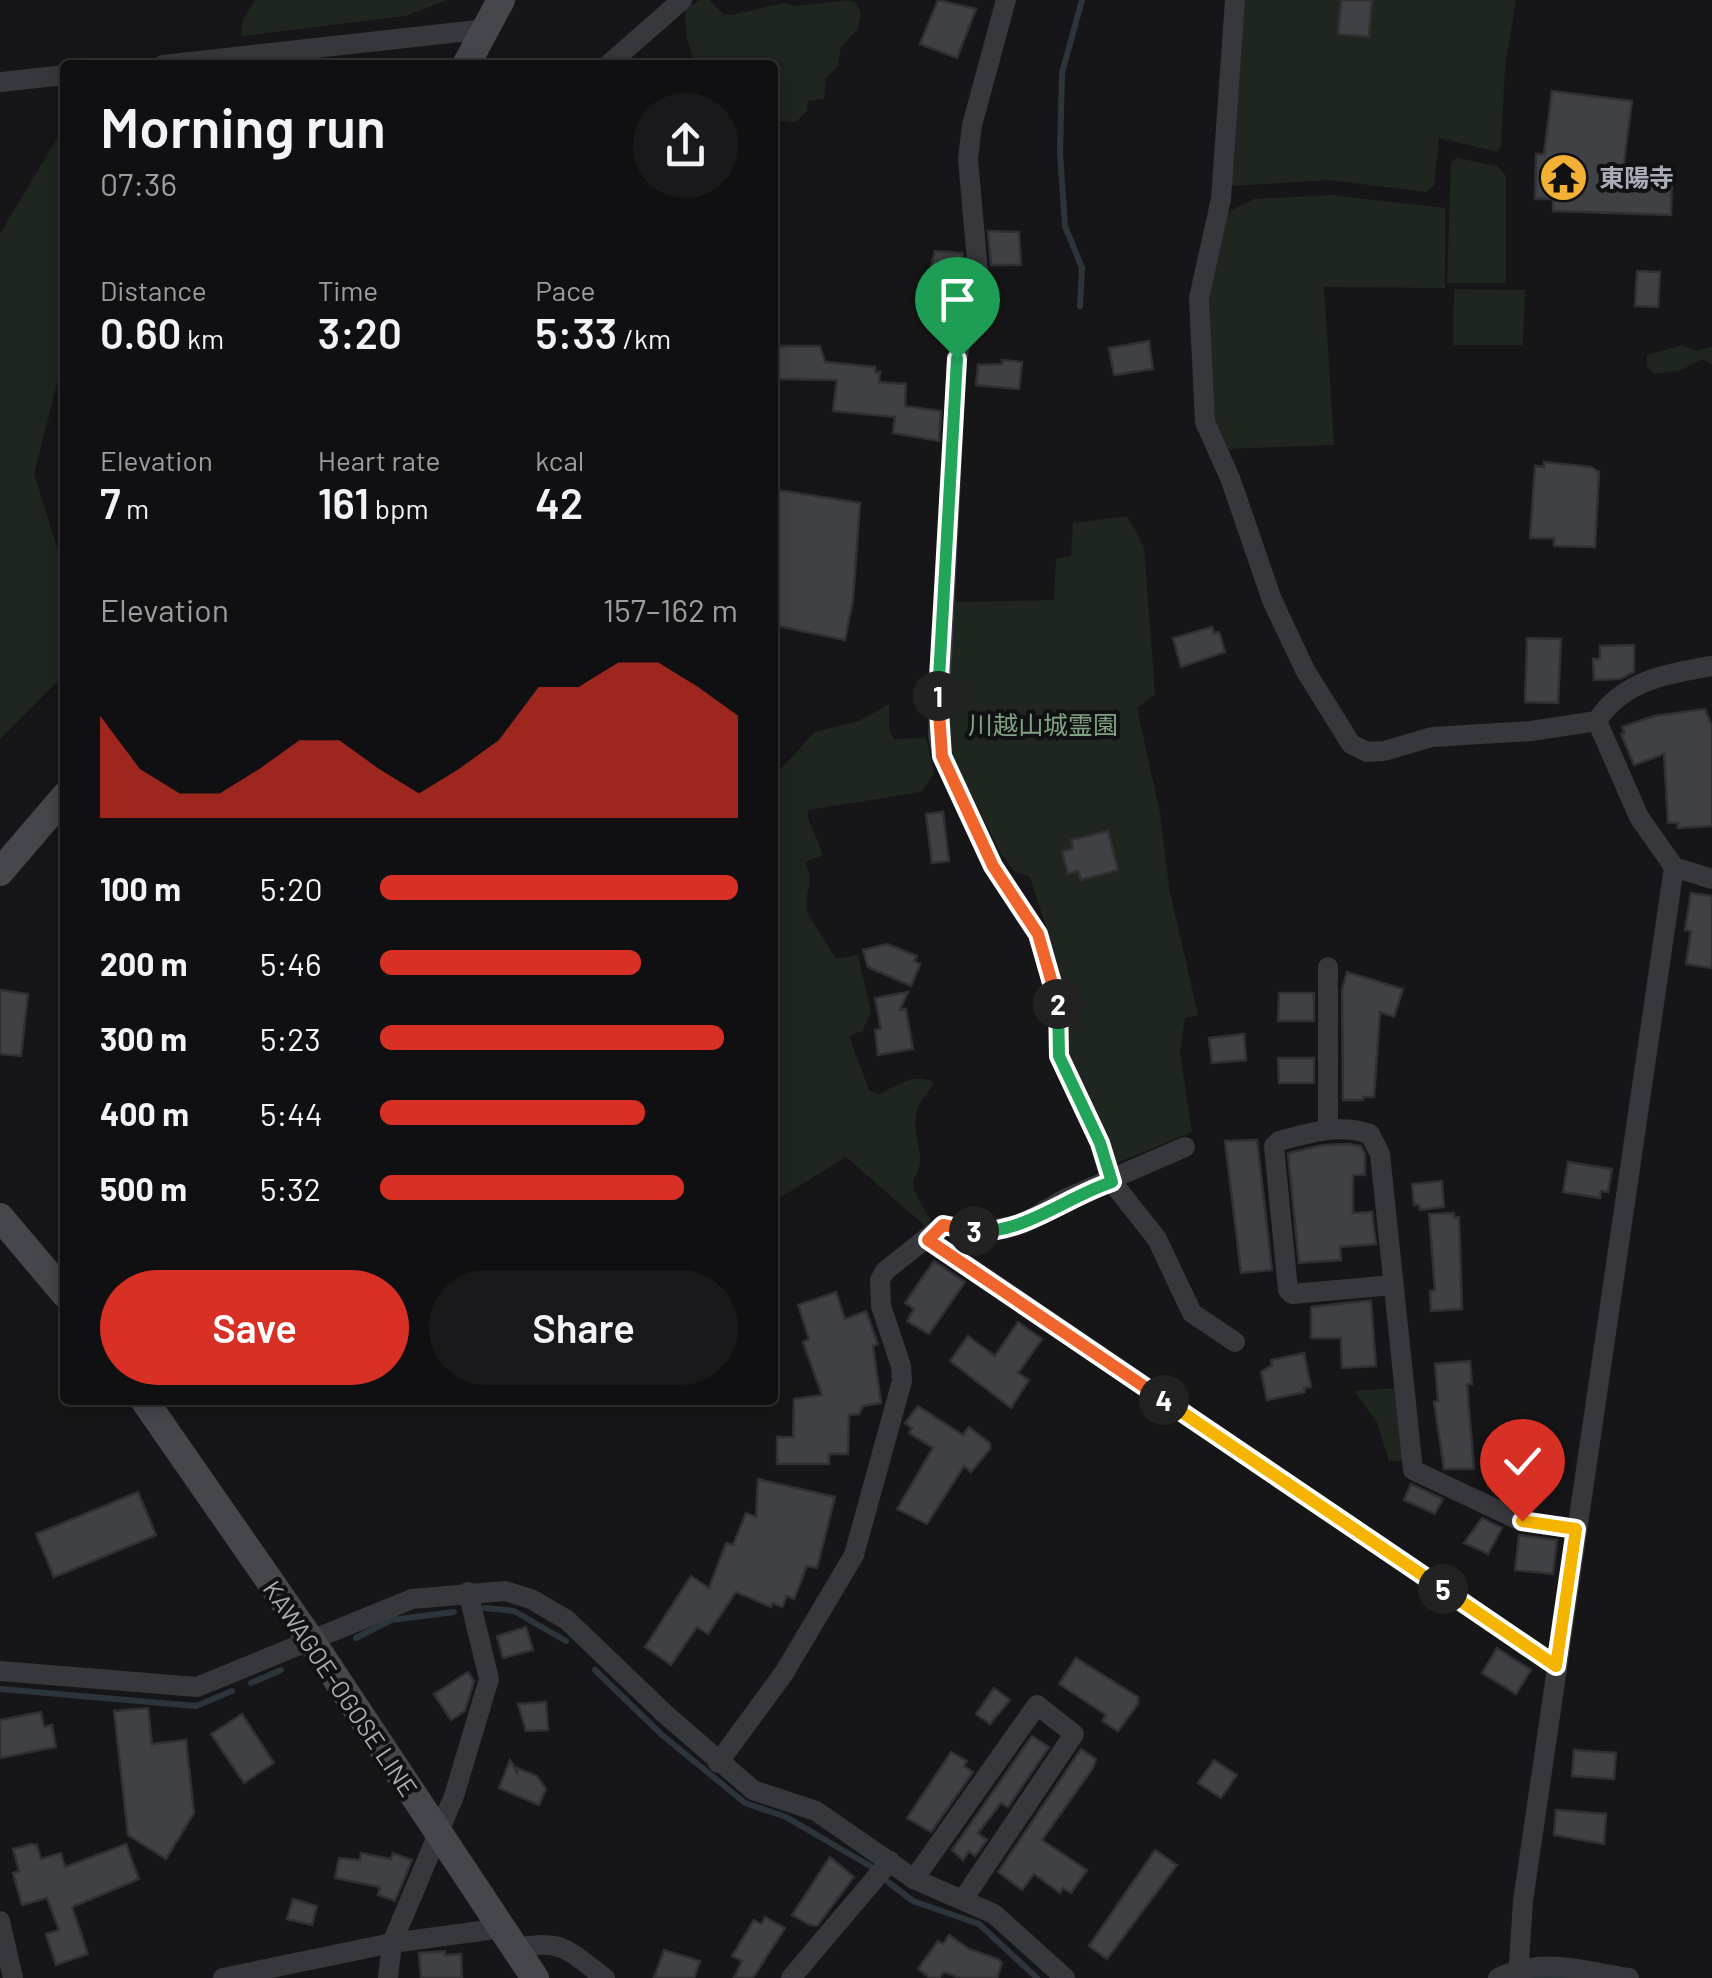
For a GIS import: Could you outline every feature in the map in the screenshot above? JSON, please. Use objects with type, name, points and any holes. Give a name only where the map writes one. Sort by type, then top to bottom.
[{"type":"main road","points":[[469,60],[501,0]]},
{"type":"main road","points":[[0,872],[60,802]]},
{"type":"main road","points":[[1,1219],[60,1288]]},
{"type":"main road","name":"KAWAGOE-OGOSE LINE","points":[[147,1405],[310,1639],[535,1978]]},
{"type":"street","points":[[614,60],[682,0]]},
{"type":"street","points":[[1006,0],[972,125],[968,159],[978,272],[957,359],[938,735],[942,756],[993,866],[1038,934],[1059,1006],[1059,1056],[1100,1143],[1112,1182],[1157,1239],[1192,1313],[1235,1342]]},
{"type":"street","points":[[1235,0],[1221,199],[1199,298],[1206,422],[1230,478],[1272,600],[1305,670],[1351,744],[1367,752],[1384,751],[1432,737],[1531,732],[1597,721],[1616,699],[1638,684],[1656,676],[1712,666]]},
{"type":"street","points":[[208,60],[486,29]]},
{"type":"street","points":[[0,82],[60,76]]},
{"type":"street","points":[[1597,721],[1639,818],[1674,867],[1712,879]]},
{"type":"street","points":[[1518,1973],[1522,1901],[1674,867]]},
{"type":"street","points":[[1328,967],[1328,1128]]},
{"type":"street","points":[[1393,1285],[1292,1294],[1288,1290],[1274,1146],[1328,1128],[1355,1129],[1370,1134],[1380,1154],[1413,1470],[1522,1521],[1576,1529]]},
{"type":"street","points":[[718,1762],[784,1673],[854,1555],[902,1381],[901,1366],[881,1306],[880,1280],[884,1270],[943,1225],[979,1232],[1022,1224],[1065,1200],[1185,1148]]},
{"type":"street","points":[[928,1240],[1556,1666]]},
{"type":"street","points":[[0,1671],[197,1687],[238,1674],[310,1639],[412,1600],[505,1591],[530,1599],[568,1620],[718,1762],[754,1790],[816,1811],[914,1878],[994,1914],[1065,1978]]},
{"type":"street","points":[[388,1978],[392,1943],[454,1796],[490,1679],[468,1592]]},
{"type":"street","points":[[914,1878],[1038,1705],[1074,1734],[964,1898]]},
{"type":"street","points":[[791,1978],[890,1861]]},
{"type":"street","points":[[0,1920],[12,1978]]},
{"type":"street","points":[[223,1978],[392,1943],[510,1938],[560,1946],[605,1978]]},
{"type":"street","points":[[1498,1978],[1550,1964],[1630,1978]]},
{"type":"green space","points":[[255,0],[448,0],[405,16],[242,36],[242,22]]},
{"type":"green space","points":[[700,0],[709,0],[723,14],[731,15],[783,3],[797,6],[848,0],[855,2],[861,13],[858,29],[841,47],[838,66],[826,78],[824,99],[808,101],[807,111],[796,122],[780,121],[778,125],[778,60],[694,60],[687,39],[685,10]]},
{"type":"green space","points":[[1241,0],[1516,0],[1505,67],[1501,146],[1497,152],[1439,138],[1434,185],[1426,192],[1328,180],[1234,186],[1227,180]]},
{"type":"green space","points":[[59,135],[60,372],[34,474],[60,556],[60,679],[0,739],[0,234]]},
{"type":"green space","points":[[1457,158],[1497,166],[1506,176],[1506,283],[1447,283],[1451,162]]},
{"type":"green space","points":[[1331,195],[1445,208],[1445,288],[1324,287],[1334,445],[1226,449],[1214,417],[1208,294],[1224,214],[1254,199]]},
{"type":"green space","points":[[1454,289],[1525,290],[1523,345],[1453,345]]},
{"type":"green space","points":[[1682,345],[1696,351],[1712,346],[1712,365],[1703,359],[1681,370],[1654,374],[1647,366],[1647,355]]},
{"type":"green space","name":"川越山城霊園","points":[[1127,516],[1144,547],[1155,694],[1137,708],[1160,813],[1169,887],[1198,1015],[1185,1018],[1180,1052],[1192,1132],[1117,1163],[1095,1111],[1070,1070],[1062,978],[1030,877],[1015,872],[1000,852],[950,752],[946,733],[951,602],[1054,600],[1056,559],[1071,556],[1073,523]]},
{"type":"green space","points":[[889,704],[889,729],[894,739],[926,738],[934,773],[921,792],[808,810],[823,855],[805,862],[809,876],[806,903],[811,919],[836,959],[858,955],[871,1013],[862,1031],[849,1036],[869,1090],[879,1095],[913,1079],[934,1083],[917,1110],[920,1163],[913,1180],[914,1191],[930,1220],[928,1228],[846,1157],[778,1199],[778,772],[815,732],[859,721]]},
{"type":"green space","points":[[1397,1388],[1404,1461],[1389,1461],[1377,1422],[1354,1391]]},
{"type":"building","points":[[938,0],[976,9],[957,58],[920,44]]},
{"type":"building","points":[[1341,0],[1372,0],[1369,37],[1338,34]]},
{"type":"building","points":[[1552,91],[1632,101],[1622,177],[1672,178],[1671,215],[1553,211],[1553,199],[1535,199],[1536,154],[1544,154]]},
{"type":"building","points":[[988,231],[1019,232],[1021,265],[991,265]]},
{"type":"building","points":[[935,251],[963,253],[962,281],[928,279]]},
{"type":"building","points":[[1637,271],[1660,272],[1658,307],[1635,306]]},
{"type":"building","points":[[1149,341],[1153,369],[1114,375],[1109,348]]},
{"type":"building","points":[[778,346],[820,346],[825,362],[875,367],[875,372],[880,372],[879,382],[906,384],[905,406],[941,411],[939,441],[893,433],[895,417],[833,411],[837,380],[778,379]]},
{"type":"building","points":[[1002,360],[1022,362],[1019,389],[976,385],[978,365],[1002,364]]},
{"type":"building","points":[[1544,462],[1591,467],[1599,472],[1595,547],[1554,546],[1554,538],[1530,538],[1535,466],[1544,467]]},
{"type":"building","points":[[778,490],[860,503],[853,600],[845,640],[778,626]]},
{"type":"building","points":[[1212,627],[1214,633],[1219,632],[1225,652],[1181,667],[1173,638]]},
{"type":"building","points":[[1527,638],[1561,639],[1558,703],[1525,702]]},
{"type":"building","points":[[1634,645],[1634,672],[1620,679],[1594,680],[1593,659],[1600,659],[1600,646]]},
{"type":"building","points":[[1705,709],[1712,726],[1712,826],[1678,828],[1678,823],[1668,823],[1664,754],[1634,765],[1621,734],[1625,733],[1622,727],[1654,716]]},
{"type":"building","points":[[943,812],[949,861],[932,863],[926,814]]},
{"type":"building","points":[[1108,831],[1118,870],[1081,880],[1078,871],[1068,874],[1062,852],[1073,848],[1071,840]]},
{"type":"building","points":[[1691,893],[1712,896],[1712,968],[1686,964],[1691,931],[1685,930]]},
{"type":"building","points":[[887,944],[917,956],[914,961],[920,964],[911,986],[868,967],[863,950]]},
{"type":"building","points":[[1347,972],[1403,989],[1394,1017],[1380,1012],[1374,1097],[1363,1100],[1343,1100],[1342,989]]},
{"type":"building","points":[[0,990],[28,994],[21,1056],[0,1054]]},
{"type":"building","points":[[908,992],[900,1010],[906,1009],[913,1049],[878,1055],[875,1030],[881,1029],[875,998]]},
{"type":"building","points":[[1279,993],[1314,993],[1314,1021],[1278,1021]]},
{"type":"building","points":[[1244,1034],[1246,1060],[1212,1063],[1209,1038]]},
{"type":"building","points":[[1278,1058],[1314,1058],[1314,1083],[1279,1083]]},
{"type":"building","points":[[1257,1140],[1272,1270],[1241,1273],[1225,1141]]},
{"type":"building","points":[[1350,1144],[1361,1146],[1365,1154],[1365,1175],[1353,1175],[1353,1213],[1372,1212],[1376,1244],[1340,1247],[1341,1260],[1299,1263],[1288,1153]]},
{"type":"building","points":[[1568,1162],[1612,1169],[1608,1192],[1601,1191],[1600,1198],[1563,1192]]},
{"type":"building","points":[[1442,1181],[1444,1207],[1420,1210],[1419,1205],[1414,1205],[1412,1184]]},
{"type":"building","points":[[1454,1213],[1454,1218],[1459,1217],[1462,1309],[1431,1311],[1430,1291],[1435,1290],[1429,1214]]},
{"type":"building","points":[[934,1261],[965,1282],[929,1334],[907,1321],[914,1309],[905,1303]]},
{"type":"building","points":[[836,1292],[845,1319],[866,1311],[878,1344],[873,1346],[881,1403],[863,1406],[859,1414],[849,1415],[848,1454],[829,1454],[829,1464],[777,1464],[777,1437],[793,1437],[794,1399],[822,1395],[803,1342],[809,1339],[798,1305]]},
{"type":"building","points":[[1371,1301],[1376,1366],[1342,1368],[1341,1338],[1311,1338],[1311,1307]]},
{"type":"building","points":[[1018,1322],[1042,1339],[1018,1373],[1029,1380],[1011,1408],[950,1361],[968,1336],[995,1356]]},
{"type":"building","points":[[1304,1353],[1311,1387],[1304,1388],[1305,1392],[1267,1400],[1261,1372],[1272,1365],[1271,1360]]},
{"type":"building","points":[[1470,1361],[1472,1384],[1467,1384],[1474,1469],[1444,1469],[1434,1402],[1438,1401],[1435,1364]]},
{"type":"building","points":[[918,1406],[963,1435],[969,1427],[990,1443],[990,1449],[971,1472],[964,1466],[927,1524],[897,1509],[933,1448],[909,1433],[912,1428],[905,1423]]},
{"type":"building","points":[[758,1479],[835,1497],[817,1568],[807,1566],[794,1599],[787,1596],[782,1607],[773,1603],[771,1607],[736,1592],[708,1634],[697,1627],[671,1665],[645,1647],[691,1576],[709,1588],[726,1543],[733,1545],[746,1513],[756,1517]]},
{"type":"building","points":[[1411,1484],[1443,1499],[1435,1514],[1404,1500]]},
{"type":"building","points":[[138,1492],[156,1535],[54,1577],[36,1534]]},
{"type":"building","points":[[1482,1518],[1502,1528],[1488,1554],[1464,1543]]},
{"type":"building","points":[[1519,1535],[1557,1540],[1553,1574],[1515,1570]]},
{"type":"building","points":[[526,1627],[533,1650],[503,1658],[497,1636]]},
{"type":"building","points":[[1497,1648],[1531,1670],[1516,1694],[1482,1673]]},
{"type":"building","points":[[1076,1658],[1138,1697],[1138,1704],[1118,1731],[1102,1721],[1106,1715],[1059,1684]]},
{"type":"building","points":[[468,1672],[474,1681],[465,1711],[451,1720],[434,1694]]},
{"type":"building","points":[[994,1688],[1010,1700],[990,1724],[976,1714]]},
{"type":"building","points":[[546,1702],[548,1730],[526,1731],[518,1704]]},
{"type":"building","points":[[148,1708],[152,1744],[186,1740],[194,1813],[166,1859],[128,1835],[114,1711]]},
{"type":"building","points":[[41,1712],[44,1727],[52,1725],[56,1747],[0,1758],[0,1720]]},
{"type":"building","points":[[242,1714],[274,1763],[244,1783],[211,1734]]},
{"type":"building","points":[[1032,1736],[1049,1747],[1008,1807],[1001,1803],[978,1833],[987,1840],[975,1856],[969,1851],[963,1860],[952,1850]]},
{"type":"building","points":[[1081,1749],[1096,1759],[1093,1768],[1042,1840],[1087,1870],[1071,1893],[1063,1888],[1060,1893],[1034,1874],[1022,1890],[998,1872]]},
{"type":"building","points":[[1574,1750],[1616,1753],[1614,1779],[1572,1776]]},
{"type":"building","points":[[951,1752],[967,1761],[964,1766],[973,1772],[931,1832],[907,1818]]},
{"type":"building","points":[[510,1760],[517,1772],[517,1768],[537,1776],[546,1789],[539,1805],[499,1788]]},
{"type":"building","points":[[1214,1760],[1237,1775],[1221,1798],[1198,1783]]},
{"type":"building","points":[[1556,1810],[1606,1814],[1604,1844],[1554,1835]]},
{"type":"building","points":[[126,1844],[139,1879],[72,1907],[88,1954],[56,1965],[46,1934],[59,1930],[47,1898],[22,1905],[13,1873],[19,1871],[13,1849],[37,1845],[41,1859],[61,1853],[65,1867]]},
{"type":"building","points":[[1155,1850],[1177,1865],[1107,1959],[1089,1946]]},
{"type":"building","points":[[361,1853],[391,1859],[393,1853],[412,1860],[395,1901],[378,1895],[380,1887],[335,1878],[339,1858],[360,1860]]},
{"type":"building","points":[[830,1857],[854,1877],[817,1926],[810,1925],[792,1915]]},
{"type":"building","points":[[293,1899],[317,1906],[312,1925],[287,1919]]},
{"type":"building","points":[[765,1917],[785,1928],[753,1978],[734,1978],[742,1961],[732,1956],[754,1920],[761,1924]]},
{"type":"building","points":[[949,1935],[969,1949],[998,1959],[1002,1963],[997,1978],[960,1978],[944,1972],[939,1978],[930,1978],[918,1969],[938,1941],[943,1944]]},
{"type":"building","points":[[664,1950],[700,1961],[694,1978],[654,1978]]},
{"type":"building","points":[[445,1951],[445,1955],[461,1954],[462,1978],[421,1978],[419,1953]]},
{"type":"waterway","points":[[1080,306],[1082,268],[1065,226],[1060,153],[1062,73],[1082,0]]},
{"type":"waterway","points":[[485,1608],[514,1611],[566,1641]]},
{"type":"waterway","points":[[356,1638],[391,1620],[454,1612]]},
{"type":"waterway","points":[[251,1683],[281,1670]]},
{"type":"waterway","points":[[595,1670],[661,1734],[745,1803],[786,1817],[870,1866]]},
{"type":"waterway","points":[[0,1689],[196,1706],[232,1691]]},
{"type":"waterway","points":[[888,1882],[913,1901],[979,1924],[1037,1978]]},
{"type":"waterway","points":[[1528,1978],[1565,1978]]},
{"type":"place","name":"東陽寺","points":[[1564,177]]},
{"type":"route","points":[[957,359],[938,735],[942,756],[993,866],[1038,934],[1059,1006],[1059,1056],[1100,1143],[1112,1182],[1086,1190],[1022,1224],[979,1232],[943,1225],[928,1240],[1556,1666],[1576,1529],[1522,1521]]}]
